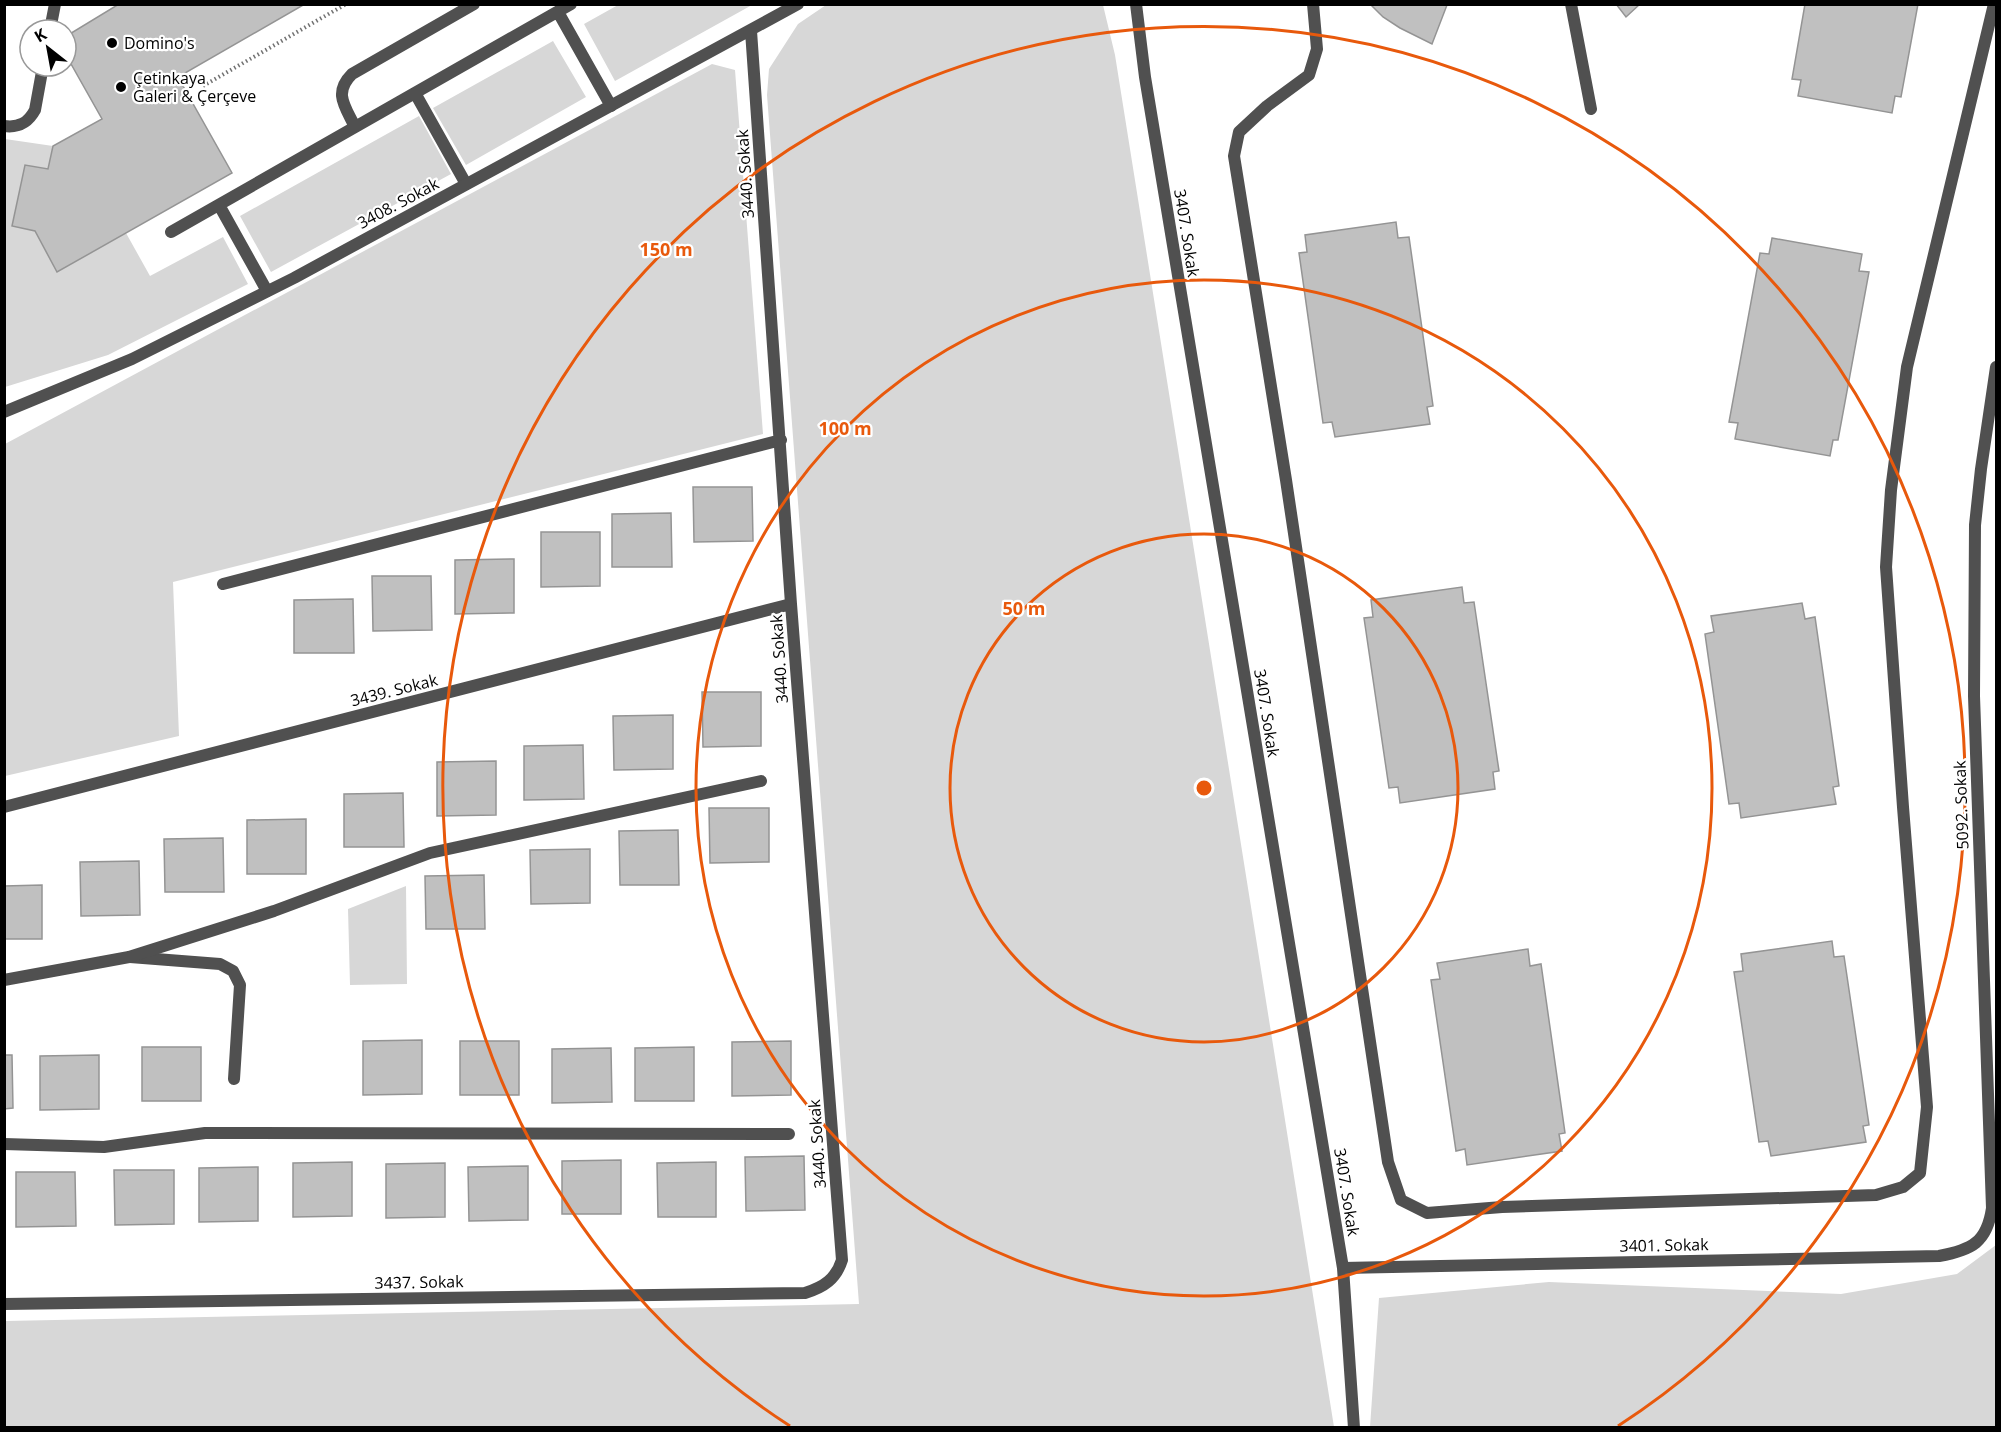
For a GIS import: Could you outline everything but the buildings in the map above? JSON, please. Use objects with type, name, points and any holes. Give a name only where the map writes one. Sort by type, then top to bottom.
[{"type":"street","points":[[355,127],[341,97],[342,87],[352,74],[474,4]]},
{"type":"street","points":[[171,232],[571,4]]},
{"type":"street","name":"3408. Sokak","points":[[4,412],[132,359],[267,291],[798,4]]},
{"type":"street","name":"3407. Sokak","points":[[1136,4],[1145,77],[1343,1268],[1354,1428]]},
{"type":"street","points":[[1313,4],[1317,49],[1309,75],[1267,106],[1239,132],[1234,156],[1286,480],[1388,1162],[1401,1200],[1427,1213],[1502,1207],[1876,1195],[1903,1187],[1920,1173],[1927,1107],[1886,567],[1890,502],[1907,367],[1994,4]]},
{"type":"street","points":[[1571,4],[1591,109]]},
{"type":"street","points":[[558,12],[611,106]]},
{"type":"street","name":"3440. Sokak","points":[[751,31],[791,604],[842,1260],[839,1270],[830,1281]]},
{"type":"street","points":[[4,126],[20,125],[31,116],[35,110],[41,78]]},
{"type":"street","points":[[415,93],[466,184]]},
{"type":"street","points":[[219,205],[267,291]]},
{"type":"street","name":"5092. Sokak","points":[[1980,1239],[1990,1225],[1992,1208],[1974,696],[1975,525],[1985,435],[1996,367]]},
{"type":"street","points":[[223,584],[781,440]]},
{"type":"street","name":"3439. Sokak","points":[[4,807],[791,604]]},
{"type":"street","points":[[4,980],[129,957],[274,911],[430,853],[761,781]]},
{"type":"street","points":[[129,957],[220,964],[233,971],[240,985],[234,1079]]},
{"type":"street","points":[[4,1144],[104,1147],[205,1133],[789,1134]]},
{"type":"street","name":"3401. Sokak","points":[[1343,1268],[1939,1256],[1963,1252],[1980,1239]]},
{"type":"street","name":"3437. Sokak","points":[[4,1304],[805,1293],[819,1289],[830,1281]]},
{"type":"path","points":[[203,86],[346,4]]},
{"type":"shaded area","points":[[618,5],[752,5],[615,81],[584,24]]},
{"type":"shaded area","points":[[826,5],[1103,5],[1115,55],[1334,1427],[5,1427],[5,1321],[859,1304],[767,95],[769,69],[798,24]]},
{"type":"shaded area","points":[[553,41],[586,97],[466,165],[433,108]]},
{"type":"shaded area","points":[[712,64],[735,70],[763,434],[173,582],[179,736],[5,776],[5,444]]},
{"type":"shaded area","points":[[419,116],[451,174],[271,272],[240,216]]},
{"type":"shaded area","points":[[5,139],[53,146],[48,169],[25,165],[12,226],[35,231],[57,272],[126,233],[150,276],[223,237],[248,284],[108,355],[5,387]]},
{"type":"shaded area","points":[[406,886],[407,984],[350,985],[348,909]]},
{"type":"shaded area","points":[[1996,1245],[1996,1427],[1370,1427],[1379,1298],[1549,1282],[1841,1294],[1957,1274]]},
{"type":"place","name":"Domino's","points":[[112,43]]},
{"type":"place","name":"Çetinkaya Galeri & Çerçeve","points":[[121,87]]}]
